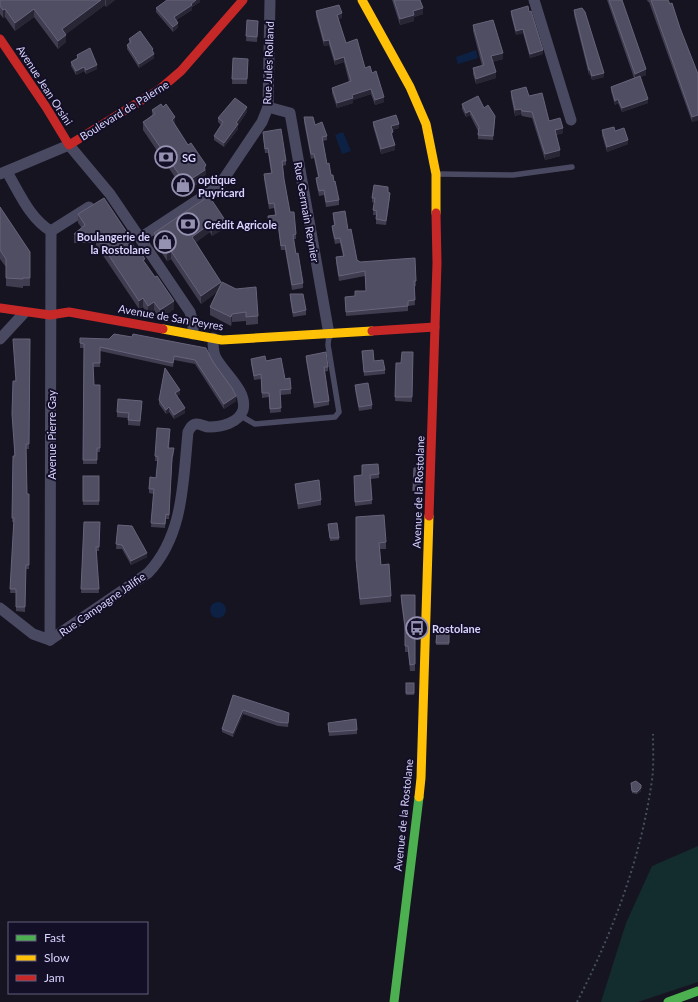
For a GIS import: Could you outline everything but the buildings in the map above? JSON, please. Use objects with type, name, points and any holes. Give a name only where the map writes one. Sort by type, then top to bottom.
[{"type":"street","name":"Boulevard de Palerne","points":[[3,173],[69,145],[160,90],[181,71],[243,0]]},
{"type":"street","name":"Rue Jules Rolland","points":[[140,238],[219,186],[262,122],[268,107],[270,0]]},
{"type":"street","name":"Avenue de la Rostolane","points":[[362,0],[410,87],[426,124],[436,174],[437,263],[421,778],[394,1001]]},
{"type":"street","points":[[534,0],[571,120]]},
{"type":"street","name":"Avenue Jean Orsini","points":[[0,39],[46,107],[69,145]]},
{"type":"street","name":"Rue Germain Reynier","points":[[268,107],[290,113],[329,334]]},
{"type":"street","points":[[69,145],[103,198],[140,238],[190,312],[193,323],[193,334]]},
{"type":"street","points":[[3,173],[44,227],[51,231],[103,198]]},
{"type":"street","name":"Avenue Pierre Gay","points":[[50,640],[51,231]]},
{"type":"street","name":"Avenue de San Peyres","points":[[0,308],[50,316],[69,312],[222,340],[435,327]]},
{"type":"street","points":[[0,339],[24,313]]},
{"type":"street","points":[[213,338],[215,355],[242,396],[244,405],[241,416]]},
{"type":"street","name":"Rue Campagne Jalifie","points":[[50,640],[148,573],[159,561],[172,534],[180,506],[188,432],[190,427],[196,424],[209,427],[223,424],[231,422],[241,416]]},
{"type":"street","points":[[0,608],[11,615],[33,634],[50,640]]},
{"type":"street","points":[[668,1002],[698,991]]},
{"type":"lane","points":[[436,174],[513,175],[572,167]]},
{"type":"lane","points":[[241,416],[256,424],[335,417],[339,412],[328,345],[329,334]]},
{"type":"path","points":[[577,1002],[622,901],[638,850],[652,779],[653,734]]},
{"type":"green space","points":[[698,846],[698,982],[638,1002],[601,1002],[626,923],[652,866]]},
{"type":"water","points":[[476,50],[478,58],[458,64],[456,57]]},
{"type":"water","points":[[343,132],[351,151],[342,154],[335,135]]},
{"type":"water","points":[[215,602],[221,602],[226,607],[224,616],[221,618],[215,618],[210,613],[210,607]]},
{"type":"traffic: fast","points":[[394,1002],[419,797]]},
{"type":"traffic: fast","points":[[668,1002],[698,991]]},
{"type":"traffic: slow","points":[[362,0],[410,87],[426,124],[436,174],[436,213]]},
{"type":"traffic: slow","points":[[163,329],[222,340],[372,331]]},
{"type":"traffic: slow","points":[[419,797],[421,778],[429,516]]},
{"type":"traffic: jam","points":[[0,39],[46,107],[69,145],[160,89],[181,71],[243,0]]},
{"type":"traffic: jam","points":[[429,516],[437,263],[436,213]]},
{"type":"traffic: jam","points":[[0,308],[50,315],[69,312],[163,329]]},
{"type":"traffic: jam","points":[[372,331],[435,327]]},
{"type":"place","name":"SG","points":[[166,157]]},
{"type":"place","name":"optique Puyricard","points":[[183,185]]},
{"type":"place","name":"Crédit Agricole","points":[[188,224]]},
{"type":"place","name":"Boulangerie de la Rostolane","points":[[165,242]]},
{"type":"place","name":"Rostolane","points":[[417,628]]}]
